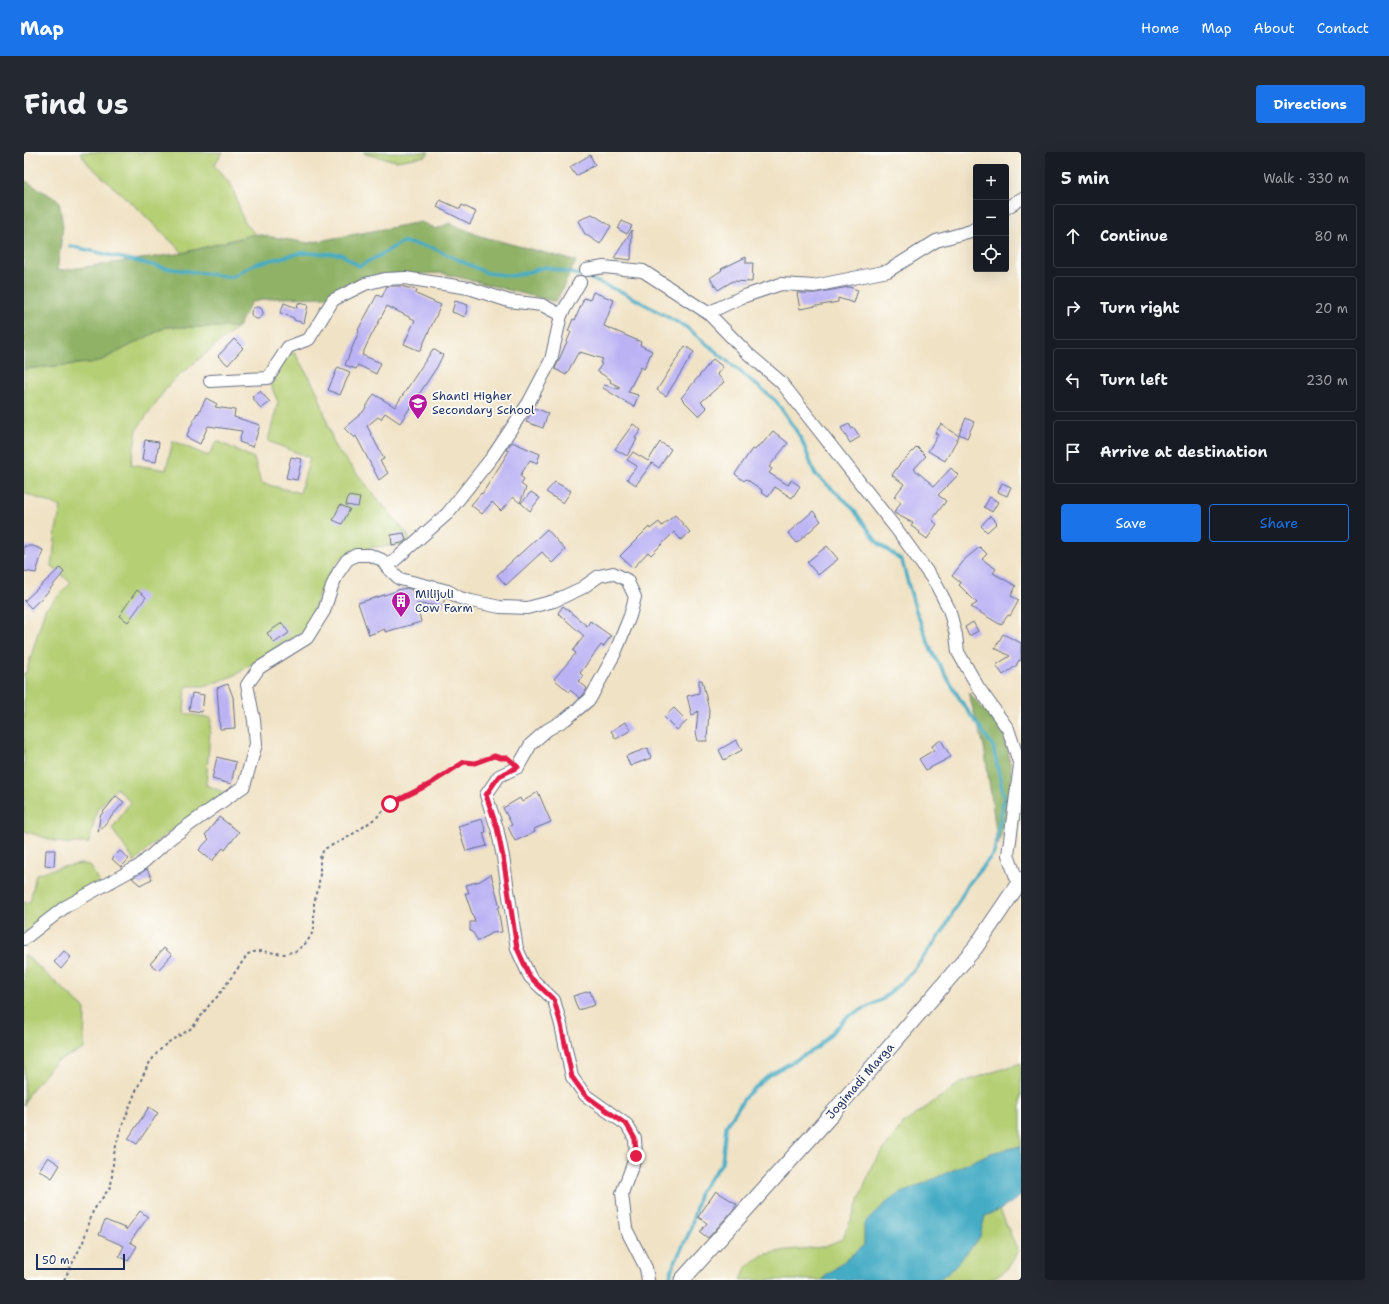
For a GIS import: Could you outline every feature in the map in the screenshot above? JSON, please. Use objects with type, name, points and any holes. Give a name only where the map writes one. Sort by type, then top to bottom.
[{"type":"main road","name":"Jogimadi Marga","points":[[685,1277],[832,1114],[970,954],[1020,881]]},
{"type":"street","points":[[1009,206],[1021,199]]},
{"type":"street","points":[[708,313],[742,297],[781,284],[814,286],[888,271],[936,241],[973,230]]},
{"type":"street","points":[[586,270],[604,267],[642,271],[708,313],[746,352],[781,382],[816,428],[875,500],[936,584],[949,609],[956,635],[958,652],[978,687],[1008,729],[1020,765],[1008,855],[1020,881]]},
{"type":"street","points":[[210,381],[268,378],[288,347],[309,339],[333,300],[365,284],[385,280],[405,278],[469,288],[509,301],[542,305],[561,315]]},
{"type":"street","points":[[387,567],[447,514],[494,456],[529,402],[552,360],[561,315],[580,282]]},
{"type":"street","points":[[24,939],[65,907],[139,866],[172,837],[244,786],[256,744],[254,720],[247,685],[259,668],[307,638],[324,611],[332,586],[338,573],[347,560],[356,555],[370,555],[382,560],[400,579],[448,591],[471,602],[500,607],[527,608],[554,601],[582,588],[599,576],[614,573],[627,580],[635,597],[630,616],[615,653],[590,699],[566,719],[547,730],[531,744],[518,767],[499,776],[486,795],[497,828],[502,850],[517,948],[530,977],[554,1000],[572,1077],[585,1095],[627,1125],[635,1139],[636,1156],[622,1193],[626,1229],[646,1268],[648,1280]]},
{"type":"path","points":[[64,1280],[83,1242],[93,1211],[111,1186],[114,1154],[119,1134],[148,1065],[167,1042],[192,1028],[218,996],[248,954],[261,951],[284,954],[296,951],[307,942],[314,930],[314,903],[318,890],[320,858],[324,849],[345,839],[359,830],[377,817],[390,804],[430,784],[464,762],[475,763],[494,756],[508,758],[518,767]]},
{"type":"green space","points":[[80,152],[223,152],[214,165],[232,186],[244,221],[255,234],[183,253],[139,210],[88,164]]},
{"type":"green space","points":[[363,152],[429,152],[426,156],[397,161],[365,154]]},
{"type":"green space","points":[[24,180],[59,201],[63,227],[57,271],[183,253],[255,234],[308,243],[421,222],[436,229],[450,223],[480,236],[576,261],[556,302],[442,273],[366,276],[329,297],[277,298],[251,302],[238,327],[166,327],[98,362],[24,369]]},
{"type":"green space","points":[[166,327],[238,327],[170,383],[137,429],[131,464],[166,470],[173,441],[208,456],[217,441],[254,458],[261,483],[300,493],[310,458],[268,441],[278,402],[266,374],[294,352],[318,393],[335,447],[407,534],[410,540],[406,545],[374,547],[350,551],[335,564],[319,593],[307,628],[235,675],[207,686],[186,686],[184,713],[211,718],[206,785],[226,793],[192,814],[152,845],[135,862],[112,829],[130,802],[117,788],[97,810],[89,843],[62,843],[24,831],[24,673],[26,673],[45,609],[71,583],[52,567],[56,530],[61,507],[24,493],[24,369],[98,362]]},
{"type":"green space","points":[[968,692],[1005,734],[1012,777],[1006,817],[998,845],[984,746]]},
{"type":"green space","points":[[82,864],[90,865],[99,882],[24,933],[24,902],[30,902],[36,874],[61,867]]},
{"type":"green space","points":[[24,954],[85,1009],[84,1049],[55,1062],[28,1094],[24,1105]]},
{"type":"green space","points":[[1021,1063],[1021,1146],[991,1153],[891,1198],[865,1224],[864,1245],[821,1280],[741,1280],[746,1267],[763,1255],[787,1250],[823,1247],[842,1239],[854,1214],[872,1165],[904,1123],[960,1083]]},
{"type":"green space","points":[[1000,1210],[1018,1251],[1007,1269],[990,1280],[938,1280],[950,1271],[979,1239],[985,1216]]},
{"type":"water","points":[[1021,1146],[1021,1196],[1000,1210],[985,1216],[979,1239],[950,1271],[938,1280],[821,1280],[864,1245],[864,1224],[891,1198],[991,1153]]},
{"type":"building","points":[[590,155],[595,165],[576,176],[570,167]]},
{"type":"building","points":[[440,200],[460,209],[462,205],[476,212],[470,224],[437,207]]},
{"type":"building","points":[[592,214],[611,226],[600,244],[585,234],[578,221]]},
{"type":"building","points":[[622,221],[632,226],[627,234],[618,229]]},
{"type":"building","points":[[632,230],[631,260],[614,258]]},
{"type":"building","points":[[746,257],[746,263],[753,263],[752,282],[733,281],[718,290],[710,278],[722,270],[721,269]]},
{"type":"building","points":[[387,286],[400,286],[417,290],[416,294],[441,305],[420,351],[404,344],[415,320],[387,306],[362,355],[381,363],[376,374],[358,365],[356,369],[345,365],[359,331],[358,330],[377,295],[382,297]]},
{"type":"building","points":[[849,287],[858,290],[854,303],[838,298],[838,302],[800,309],[797,293],[815,293]]},
{"type":"building","points":[[593,292],[614,300],[604,326],[641,342],[640,345],[652,351],[644,369],[641,367],[628,392],[638,395],[634,407],[603,388],[604,385],[619,389],[620,387],[610,382],[611,380],[597,371],[602,364],[600,363],[603,359],[580,352],[566,375],[555,369],[571,332],[568,331],[573,319],[575,320],[584,298],[590,300]]},
{"type":"building","points":[[455,301],[468,305],[465,317],[452,312]]},
{"type":"building","points":[[284,303],[297,308],[298,303],[308,305],[304,323],[280,313]]},
{"type":"building","points":[[255,307],[259,307],[263,313],[259,319],[255,319],[251,315],[251,311]]},
{"type":"building","points":[[234,339],[243,348],[228,365],[218,356]]},
{"type":"building","points":[[685,346],[694,352],[666,396],[657,390]]},
{"type":"building","points":[[433,349],[443,355],[437,367],[400,423],[385,413],[381,419],[378,417],[367,426],[384,459],[380,461],[388,473],[379,480],[356,436],[354,438],[344,428],[363,412],[374,394],[395,407]]},
{"type":"building","points":[[713,359],[723,367],[717,374],[724,382],[701,402],[707,408],[699,416],[681,398]]},
{"type":"building","points":[[338,367],[350,372],[340,395],[328,390]]},
{"type":"building","points":[[260,391],[270,402],[261,409],[252,397]]},
{"type":"building","points":[[206,398],[217,404],[215,407],[235,410],[234,417],[260,425],[253,447],[239,442],[242,431],[208,426],[200,444],[186,437]]},
{"type":"building","points":[[534,408],[548,413],[543,428],[526,422]]},
{"type":"building","points":[[966,418],[974,422],[967,438],[959,434]]},
{"type":"building","points":[[633,424],[641,430],[635,438],[637,439],[627,456],[615,449]]},
{"type":"building","points":[[849,424],[852,429],[854,428],[860,437],[850,443],[841,428]]},
{"type":"building","points":[[941,424],[959,436],[945,461],[928,451],[938,435],[935,433]]},
{"type":"building","points":[[773,431],[788,443],[769,467],[772,469],[769,473],[788,485],[791,480],[800,486],[792,498],[775,487],[768,497],[761,492],[762,490],[746,479],[744,481],[735,474],[752,449],[755,450],[761,443],[762,444]]},
{"type":"building","points":[[145,440],[159,442],[156,462],[142,460]]},
{"type":"building","points":[[512,442],[540,454],[537,463],[530,460],[520,476],[524,479],[521,484],[526,488],[520,503],[513,497],[501,511],[492,502],[482,514],[471,505],[481,493],[482,494],[509,451],[506,450]]},
{"type":"building","points":[[660,442],[671,449],[659,468],[652,463],[636,485],[627,479],[637,466],[627,460],[633,452],[648,461]]},
{"type":"building","points":[[917,447],[926,456],[914,469],[934,486],[951,468],[958,475],[938,495],[946,501],[932,520],[937,524],[927,539],[911,526],[913,523],[894,513],[901,502],[894,497],[904,484],[892,475],[899,465]]},
{"type":"building","points":[[291,457],[302,459],[297,480],[286,478]]},
{"type":"building","points":[[555,482],[571,491],[563,503],[546,492]]},
{"type":"building","points":[[1002,483],[1011,487],[1007,496],[998,492]]},
{"type":"building","points":[[531,492],[540,498],[530,511],[521,503]]},
{"type":"building","points":[[348,496],[360,498],[358,507],[346,505]]},
{"type":"building","points":[[990,497],[998,502],[992,512],[984,507]]},
{"type":"building","points":[[340,505],[350,509],[342,524],[333,520]]},
{"type":"building","points":[[813,511],[821,521],[797,543],[788,533]]},
{"type":"building","points":[[675,515],[690,532],[681,540],[674,532],[651,555],[648,552],[633,568],[620,556],[649,527],[650,529],[659,522],[662,526]]},
{"type":"building","points":[[990,516],[997,523],[987,532],[981,526]]},
{"type":"building","points":[[547,529],[565,550],[552,563],[542,552],[506,585],[497,575]]},
{"type":"building","points":[[404,533],[406,540],[402,543],[392,545],[391,535]]},
{"type":"building","points":[[24,546],[33,546],[43,550],[36,573],[24,571]]},
{"type":"building","points":[[827,546],[838,559],[818,575],[807,562]]},
{"type":"building","points":[[980,547],[987,554],[982,559],[996,569],[993,573],[1016,586],[1011,596],[1019,600],[1010,616],[1008,615],[1001,625],[971,607],[977,603],[959,585],[961,583],[952,576],[966,558]]},
{"type":"building","points":[[60,568],[64,572],[45,595],[31,608],[24,601]]},
{"type":"building","points":[[407,588],[412,590],[413,594],[444,598],[444,606],[417,604],[421,622],[385,632],[385,629],[369,635],[358,603]]},
{"type":"building","points":[[137,590],[146,597],[128,622],[119,616]]},
{"type":"building","points":[[563,606],[587,626],[590,621],[611,636],[603,647],[601,645],[580,673],[583,676],[578,681],[587,688],[580,698],[570,690],[569,692],[554,679],[576,653],[573,651],[584,636],[558,613]]},
{"type":"building","points":[[973,622],[978,631],[969,636],[965,627]]},
{"type":"building","points":[[282,623],[289,633],[274,643],[267,633]]},
{"type":"building","points":[[1003,634],[1021,643],[1021,661],[1019,660],[1016,666],[1003,675],[996,665],[1010,656],[995,648]]},
{"type":"building","points":[[699,680],[702,680],[709,710],[707,741],[698,741],[696,732],[698,711],[692,716],[687,696],[699,693]]},
{"type":"building","points":[[228,684],[233,697],[235,728],[220,729],[217,688]]},
{"type":"building","points":[[192,693],[204,695],[202,712],[189,710]]},
{"type":"building","points":[[674,708],[687,721],[677,730],[664,717]]},
{"type":"building","points":[[625,722],[631,730],[616,739],[611,731]]},
{"type":"building","points":[[736,740],[742,750],[724,760],[719,750]]},
{"type":"building","points":[[941,740],[951,757],[926,770],[919,759],[934,750],[932,746]]},
{"type":"building","points":[[648,748],[651,758],[630,766],[626,756]]},
{"type":"building","points":[[217,757],[236,762],[231,784],[212,779]]},
{"type":"building","points":[[538,792],[551,822],[534,829],[535,832],[515,841],[508,827],[512,825],[503,808],[520,798],[522,802]]},
{"type":"building","points":[[116,796],[124,802],[98,832],[100,816]]},
{"type":"building","points":[[219,817],[239,832],[225,850],[223,848],[212,861],[199,850],[209,839],[205,835]]},
{"type":"building","points":[[482,819],[486,832],[483,833],[487,846],[466,851],[458,826]]},
{"type":"building","points":[[46,850],[55,850],[54,866],[45,865]]},
{"type":"building","points":[[120,851],[129,859],[121,867],[112,859]]},
{"type":"building","points":[[147,869],[152,879],[140,885],[132,878]]},
{"type":"building","points":[[491,874],[500,907],[498,908],[502,932],[492,933],[478,941],[472,931],[470,931],[470,922],[475,922],[465,893],[469,893],[466,885],[480,881]]},
{"type":"building","points":[[164,948],[172,955],[158,970],[150,964]]},
{"type":"building","points":[[64,951],[71,957],[61,969],[54,962]]},
{"type":"building","points":[[590,991],[595,1005],[578,1010],[573,996]]},
{"type":"building","points":[[149,1107],[158,1113],[137,1144],[128,1139]]},
{"type":"building","points":[[48,1157],[60,1165],[52,1178],[39,1170]]},
{"type":"building","points":[[716,1191],[737,1204],[708,1238],[700,1232],[707,1223],[698,1217]]},
{"type":"building","points":[[140,1211],[148,1217],[130,1242],[137,1246],[128,1261],[119,1256],[124,1246],[99,1235],[105,1220],[127,1229]]},
{"type":"waterway","points":[[70,246],[165,268],[232,277],[254,264],[301,253],[341,254],[359,266],[402,242],[433,248],[487,273],[513,276],[546,267],[583,276],[624,293],[686,327],[776,401],[801,438],[815,474],[851,506],[878,543],[902,561],[915,608],[932,652],[961,701],[993,746],[1004,797],[994,853],[967,886],[943,931],[913,971],[883,999],[847,1017],[817,1048],[769,1075],[746,1096],[726,1126],[722,1163],[700,1191],[690,1231],[670,1275],[673,1280]]},
{"type":"place","name":"Shanti Higher Secondary School","points":[[418,420]]},
{"type":"place","name":"Milijuli Cow Farm","points":[[401,618]]},
{"type":"route","points":[[390,804],[430,784],[464,762],[475,763],[494,756],[508,758],[518,767],[499,776],[486,795],[497,828],[503,857],[517,948],[530,977],[554,1000],[572,1077],[585,1095],[627,1125],[635,1139],[636,1156]]}]
